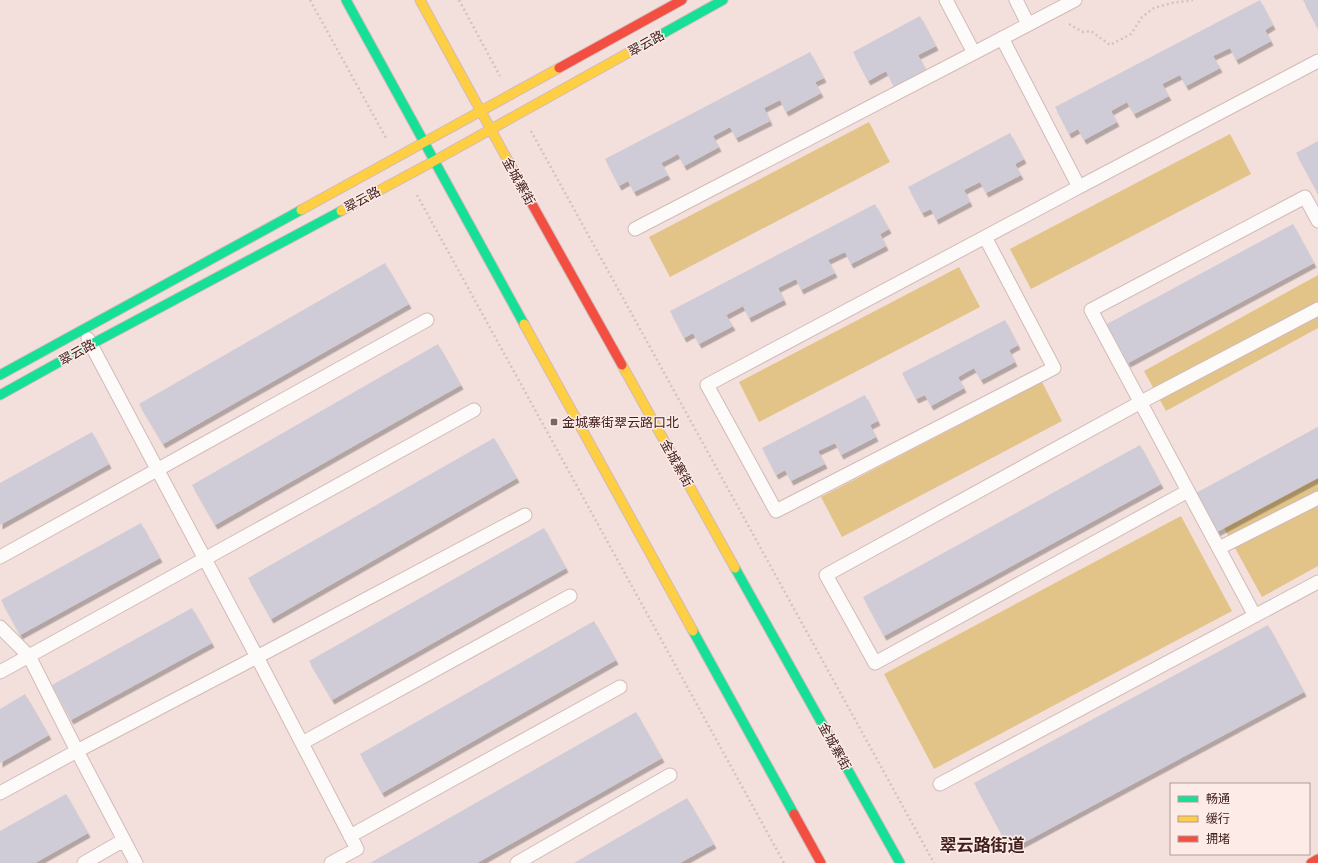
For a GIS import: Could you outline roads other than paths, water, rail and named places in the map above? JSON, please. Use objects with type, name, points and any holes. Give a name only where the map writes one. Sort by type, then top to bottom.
[{"type":"main road","points":[[346,0],[822,863]]},
{"type":"main road","name":"金城寨街","points":[[420,0],[490,129],[900,863]]},
{"type":"main road","name":"翠云路","points":[[0,375],[481,112],[682,0]]},
{"type":"main road","name":"翠云路","points":[[0,395],[434,160],[723,0]]},
{"type":"main road","points":[[1311,863],[1318,859]]},
{"type":"lane","points":[[946,0],[974,53]]},
{"type":"lane","points":[[1016,0],[1028,24]]},
{"type":"lane","points":[[635,229],[1075,0]]},
{"type":"lane","points":[[1002,38],[1079,187]]},
{"type":"lane","points":[[985,237],[1054,368],[776,511],[707,385],[985,237],[1079,187],[1318,62]]},
{"type":"lane","points":[[1255,616],[1091,310],[1305,197],[1318,221]]},
{"type":"lane","points":[[1188,491],[875,663],[826,575],[1141,402],[1318,309]]},
{"type":"lane","points":[[0,557],[427,320]]},
{"type":"lane","points":[[84,328],[90,345],[257,657],[357,849],[331,863]]},
{"type":"lane","points":[[0,672],[474,410]]},
{"type":"lane","points":[[1219,548],[1318,498]]},
{"type":"lane","points":[[0,793],[525,515]]},
{"type":"lane","points":[[940,784],[1318,582]]},
{"type":"lane","points":[[302,743],[570,596]]},
{"type":"lane","points":[[0,627],[29,656],[136,863]]},
{"type":"lane","points":[[350,836],[620,687]]},
{"type":"lane","points":[[517,863],[670,775]]},
{"type":"lane","points":[[84,863],[124,840]]},
{"type":"place","name":"金城寨街翠云路口北","points":[[554,422]]},
{"type":"district","name":"翠云路街道","points":[[982,844]]}]
